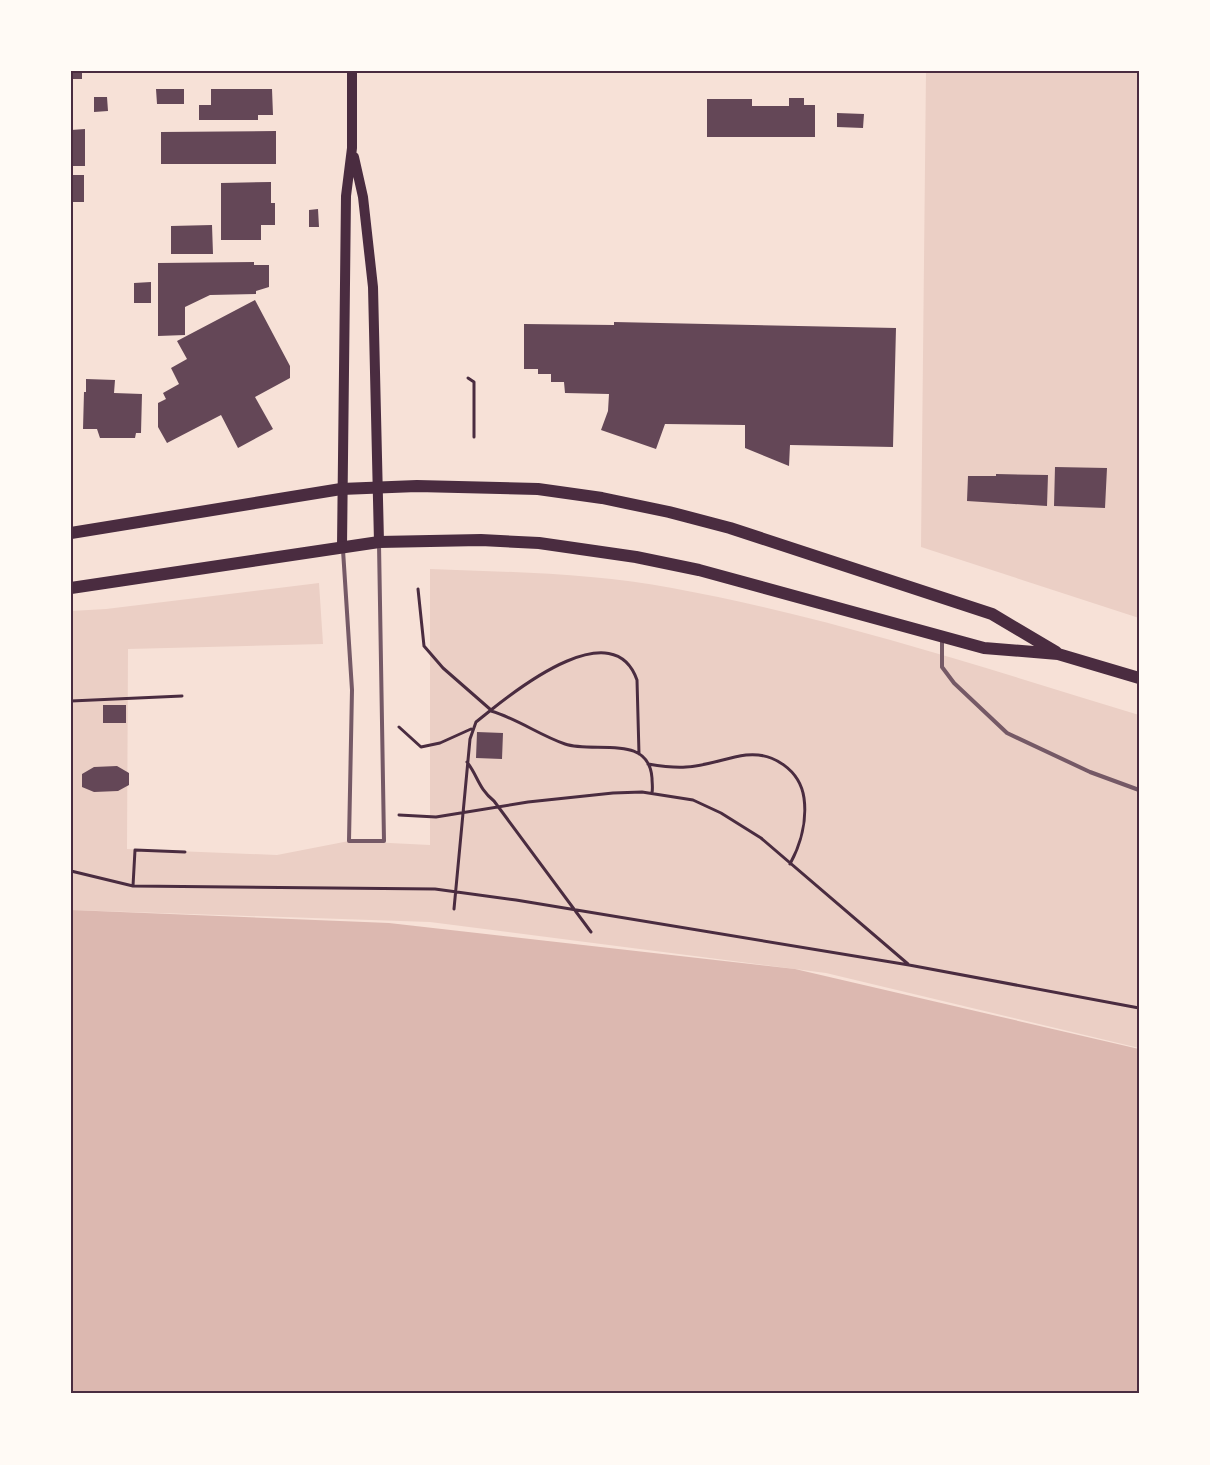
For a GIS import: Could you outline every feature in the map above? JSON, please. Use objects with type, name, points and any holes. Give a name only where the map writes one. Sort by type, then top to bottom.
[{"type":"main road","points":[[342,546],[341,489],[346,196],[352,148],[352,71]]},
{"type":"main road","points":[[352,148],[363,197],[373,287],[379,542]]},
{"type":"main road","points":[[71,533],[341,489],[378,486],[538,488],[602,498],[669,512],[730,528],[992,614],[1058,654]]},
{"type":"main road","points":[[71,588],[342,546],[379,542],[482,540],[529,543],[636,557],[755,584],[984,648],[1058,654],[1139,678]]},
{"type":"lane","points":[[342,546],[352,690],[349,841],[384,841],[379,542]]},
{"type":"lane","points":[[943,637],[942,667],[954,683],[1007,733],[1090,772],[1139,790]]},
{"type":"path","points":[[468,378],[474,382],[474,437]]},
{"type":"path","points":[[418,589],[424,646],[442,668],[491,710],[510,716],[545,736],[566,745],[584,749],[616,746],[627,748],[639,754],[652,771],[652,793]]},
{"type":"path","points":[[454,909],[467,762],[472,729],[476,722],[517,689],[560,664],[589,654],[608,654],[628,662],[634,670],[637,680],[639,754]]},
{"type":"path","points":[[71,701],[182,696]]},
{"type":"path","points":[[382,727],[400,726],[421,746],[448,740],[472,729]]},
{"type":"path","points":[[648,764],[683,768],[746,755],[760,755],[785,765],[796,776],[802,790],[805,805],[804,821],[798,848],[790,864]]},
{"type":"path","points":[[467,762],[474,771],[475,779],[484,793],[498,806],[590,932]]},
{"type":"path","points":[[383,815],[436,817],[498,806],[613,793],[652,793],[693,800],[722,813],[760,838],[909,964]]},
{"type":"path","points":[[134,886],[135,850],[186,852]]},
{"type":"path","points":[[71,871],[134,886],[419,888],[454,892],[909,964],[1139,1008]]},
{"type":"shaded area","points":[[926,71],[1139,71],[1139,618],[921,547]]},
{"type":"shaded area","points":[[430,569],[552,574],[613,579],[731,600],[790,613],[907,645],[1139,715],[1139,1048],[826,973],[430,922],[71,910],[71,611],[106,609],[319,583],[323,644],[128,649],[127,849],[277,855],[349,841],[430,845]]},
{"type":"shaded area","points":[[71,910],[389,923],[795,969],[1139,1049],[1139,1394],[71,1394]]},
{"type":"building","points":[[71,71],[82,71],[82,79],[71,79]]},
{"type":"building","points":[[156,89],[184,89],[184,104],[157,104]]},
{"type":"building","points":[[211,89],[272,89],[273,115],[258,115],[258,120],[199,120],[199,105],[211,105]]},
{"type":"building","points":[[94,97],[107,97],[108,111],[94,112]]},
{"type":"building","points":[[789,98],[804,98],[804,105],[815,105],[815,137],[707,137],[707,99],[752,99],[752,106],[789,106]]},
{"type":"building","points":[[837,113],[864,114],[863,128],[837,127]]},
{"type":"building","points":[[85,129],[85,166],[71,166],[71,130]]},
{"type":"building","points":[[276,131],[276,164],[161,164],[161,132]]},
{"type":"building","points":[[71,175],[84,175],[84,202],[71,202]]},
{"type":"building","points":[[271,182],[271,203],[275,203],[275,225],[261,225],[261,240],[221,240],[221,183]]},
{"type":"building","points":[[318,209],[319,227],[309,227],[309,210]]},
{"type":"building","points":[[212,225],[213,254],[171,254],[171,226]]},
{"type":"building","points":[[254,262],[254,265],[269,265],[269,287],[256,291],[256,294],[210,295],[185,307],[185,335],[158,336],[158,263]]},
{"type":"building","points":[[151,282],[151,303],[134,303],[134,283]]},
{"type":"building","points":[[255,300],[290,366],[290,378],[255,397],[273,429],[238,448],[221,415],[167,443],[158,427],[158,403],[166,399],[163,393],[179,384],[171,368],[187,359],[177,341]]},
{"type":"building","points":[[614,322],[896,328],[893,447],[790,445],[789,466],[745,448],[745,425],[665,424],[656,449],[601,430],[608,411],[609,394],[565,393],[564,382],[551,382],[551,374],[538,374],[538,369],[524,369],[524,324],[614,325]]},
{"type":"building","points":[[86,379],[115,380],[114,393],[142,394],[141,433],[136,433],[135,438],[100,438],[97,429],[83,429]]},
{"type":"building","points":[[1055,467],[1107,468],[1105,508],[1054,506]]},
{"type":"building","points":[[996,474],[1048,475],[1047,506],[967,501],[968,476],[996,476]]},
{"type":"building","points":[[103,705],[126,705],[126,723],[103,723]]},
{"type":"building","points":[[477,732],[503,733],[502,759],[476,758]]},
{"type":"building","points":[[117,766],[129,773],[129,785],[118,791],[94,792],[82,787],[82,774],[94,767]]}]
